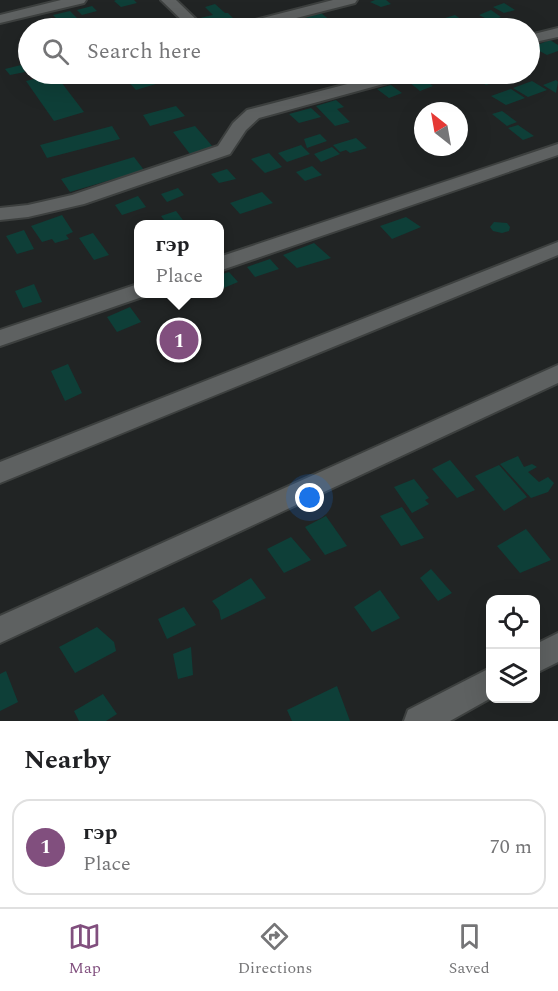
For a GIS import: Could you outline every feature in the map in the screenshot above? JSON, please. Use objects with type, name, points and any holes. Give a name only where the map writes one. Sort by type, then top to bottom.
[{"type":"street","points":[[0,20],[79,0]]},
{"type":"street","points":[[168,0],[187,18]]},
{"type":"street","points":[[280,18],[350,0]]},
{"type":"street","points":[[540,36],[558,32]]},
{"type":"street","points":[[0,214],[28,211],[77,200],[224,150],[239,127],[253,114],[366,84]]},
{"type":"street","points":[[224,262],[558,149]]},
{"type":"street","points":[[0,473],[558,248]]},
{"type":"street","points":[[0,338],[134,292]]},
{"type":"street","points":[[0,630],[558,373]]},
{"type":"street","points":[[540,657],[558,647]]},
{"type":"street","points":[[419,721],[486,685]]},
{"type":"building","points":[[134,0],[137,3],[121,7],[114,1]]},
{"type":"building","points":[[386,0],[391,4],[381,7],[370,2]]},
{"type":"building","points":[[504,3],[515,10],[504,13],[493,7]]},
{"type":"building","points":[[215,4],[233,18],[200,18],[213,15],[205,7]]},
{"type":"building","points":[[92,6],[97,11],[82,15],[77,10]]},
{"type":"building","points":[[491,10],[501,17],[485,18],[479,15]]},
{"type":"building","points":[[70,11],[77,18],[56,18],[53,15]]},
{"type":"building","points":[[321,13],[327,18],[304,18]]},
{"type":"building","points":[[550,40],[558,45],[558,51],[547,55],[540,51],[540,44]]},
{"type":"building","points":[[18,66],[18,73],[10,75],[5,69]]},
{"type":"building","points":[[556,80],[558,82],[556,93],[543,85]]},
{"type":"building","points":[[28,84],[63,84],[84,112],[54,121]]},
{"type":"building","points":[[130,84],[156,84],[136,90]]},
{"type":"building","points":[[411,84],[433,86],[420,91]]},
{"type":"building","points":[[524,84],[537,84],[547,90],[528,97],[513,88]]},
{"type":"building","points":[[391,85],[402,93],[389,98],[377,89]]},
{"type":"building","points":[[511,89],[525,98],[506,105],[491,96]]},
{"type":"building","points":[[336,100],[344,107],[337,109],[350,122],[335,126],[316,106]]},
{"type":"building","points":[[176,106],[185,116],[150,126],[143,115]]},
{"type":"building","points":[[311,108],[321,117],[299,123],[289,114]]},
{"type":"building","points":[[502,111],[517,122],[507,126],[492,114]]},
{"type":"building","points":[[518,125],[534,136],[523,140],[508,128]]},
{"type":"building","points":[[112,126],[120,139],[47,158],[40,145]]},
{"type":"building","points":[[195,126],[213,147],[190,154],[173,132]]},
{"type":"building","points":[[320,134],[327,141],[307,148],[304,139]]},
{"type":"building","points":[[356,138],[367,148],[350,153],[346,150],[340,152],[333,145]]},
{"type":"building","points":[[301,145],[310,154],[287,162],[278,153]]},
{"type":"building","points":[[332,147],[340,154],[321,162],[314,154]]},
{"type":"building","points":[[269,153],[282,167],[265,173],[251,159]]},
{"type":"building","points":[[134,157],[144,170],[70,192],[61,179]]},
{"type":"building","points":[[312,166],[322,175],[305,181],[296,172]]},
{"type":"building","points":[[227,169],[236,179],[219,183],[211,174]]},
{"type":"building","points":[[178,188],[184,195],[167,202],[161,194]]},
{"type":"building","points":[[262,192],[273,203],[240,214],[230,203]]},
{"type":"building","points":[[138,196],[146,207],[122,215],[115,205]]},
{"type":"building","points":[[176,211],[183,220],[164,220],[161,216]]},
{"type":"building","points":[[62,215],[73,232],[66,235],[69,239],[55,243],[52,239],[42,242],[31,226]]},
{"type":"building","points":[[406,217],[421,227],[392,239],[380,226]]},
{"type":"building","points":[[494,222],[507,223],[510,227],[509,231],[502,233],[493,231],[490,227]]},
{"type":"building","points":[[24,230],[34,249],[17,254],[6,236]]},
{"type":"building","points":[[93,233],[109,255],[94,260],[79,238]]},
{"type":"building","points":[[314,243],[331,258],[297,268],[283,255]]},
{"type":"building","points":[[270,259],[279,269],[255,277],[247,267]]},
{"type":"building","points":[[229,272],[238,282],[224,288],[224,274]]},
{"type":"building","points":[[34,284],[42,302],[23,308],[15,291]]},
{"type":"building","points":[[130,307],[141,322],[117,332],[107,317]]},
{"type":"building","points":[[180,331],[189,335],[188,343],[179,347],[169,344],[167,339],[170,334]]},
{"type":"building","points":[[68,364],[82,393],[65,401],[51,371]]},
{"type":"building","points":[[518,456],[524,467],[532,464],[537,467],[528,472],[539,482],[548,477],[554,483],[548,492],[531,498],[500,464]]},
{"type":"building","points":[[450,460],[475,490],[457,498],[432,469]]},
{"type":"building","points":[[499,465],[527,497],[504,511],[475,476]]},
{"type":"building","points":[[414,479],[429,498],[425,500],[429,504],[412,513],[394,487]]},
{"type":"building","points":[[402,507],[424,538],[401,546],[380,516]]},
{"type":"building","points":[[326,516],[347,546],[325,555],[305,527]]},
{"type":"building","points":[[526,529],[551,560],[520,573],[497,546]]},
{"type":"building","points":[[291,537],[311,560],[284,573],[267,549]]},
{"type":"building","points":[[431,569],[452,593],[438,601],[420,578]]},
{"type":"building","points":[[251,578],[266,598],[221,620],[219,610],[212,601]]},
{"type":"building","points":[[380,590],[400,618],[372,632],[354,607]]},
{"type":"building","points":[[184,607],[196,625],[167,639],[158,619]]},
{"type":"building","points":[[97,627],[114,642],[116,651],[75,673],[59,647]]},
{"type":"building","points":[[191,647],[193,675],[178,679],[173,654]]},
{"type":"building","points":[[6,671],[18,702],[0,711],[0,674]]},
{"type":"building","points":[[337,686],[350,721],[292,721],[287,710]]},
{"type":"building","points":[[103,694],[117,714],[106,721],[79,721],[74,711]]},
{"type":"place","name":"гэр","points":[[179,340]]}]
